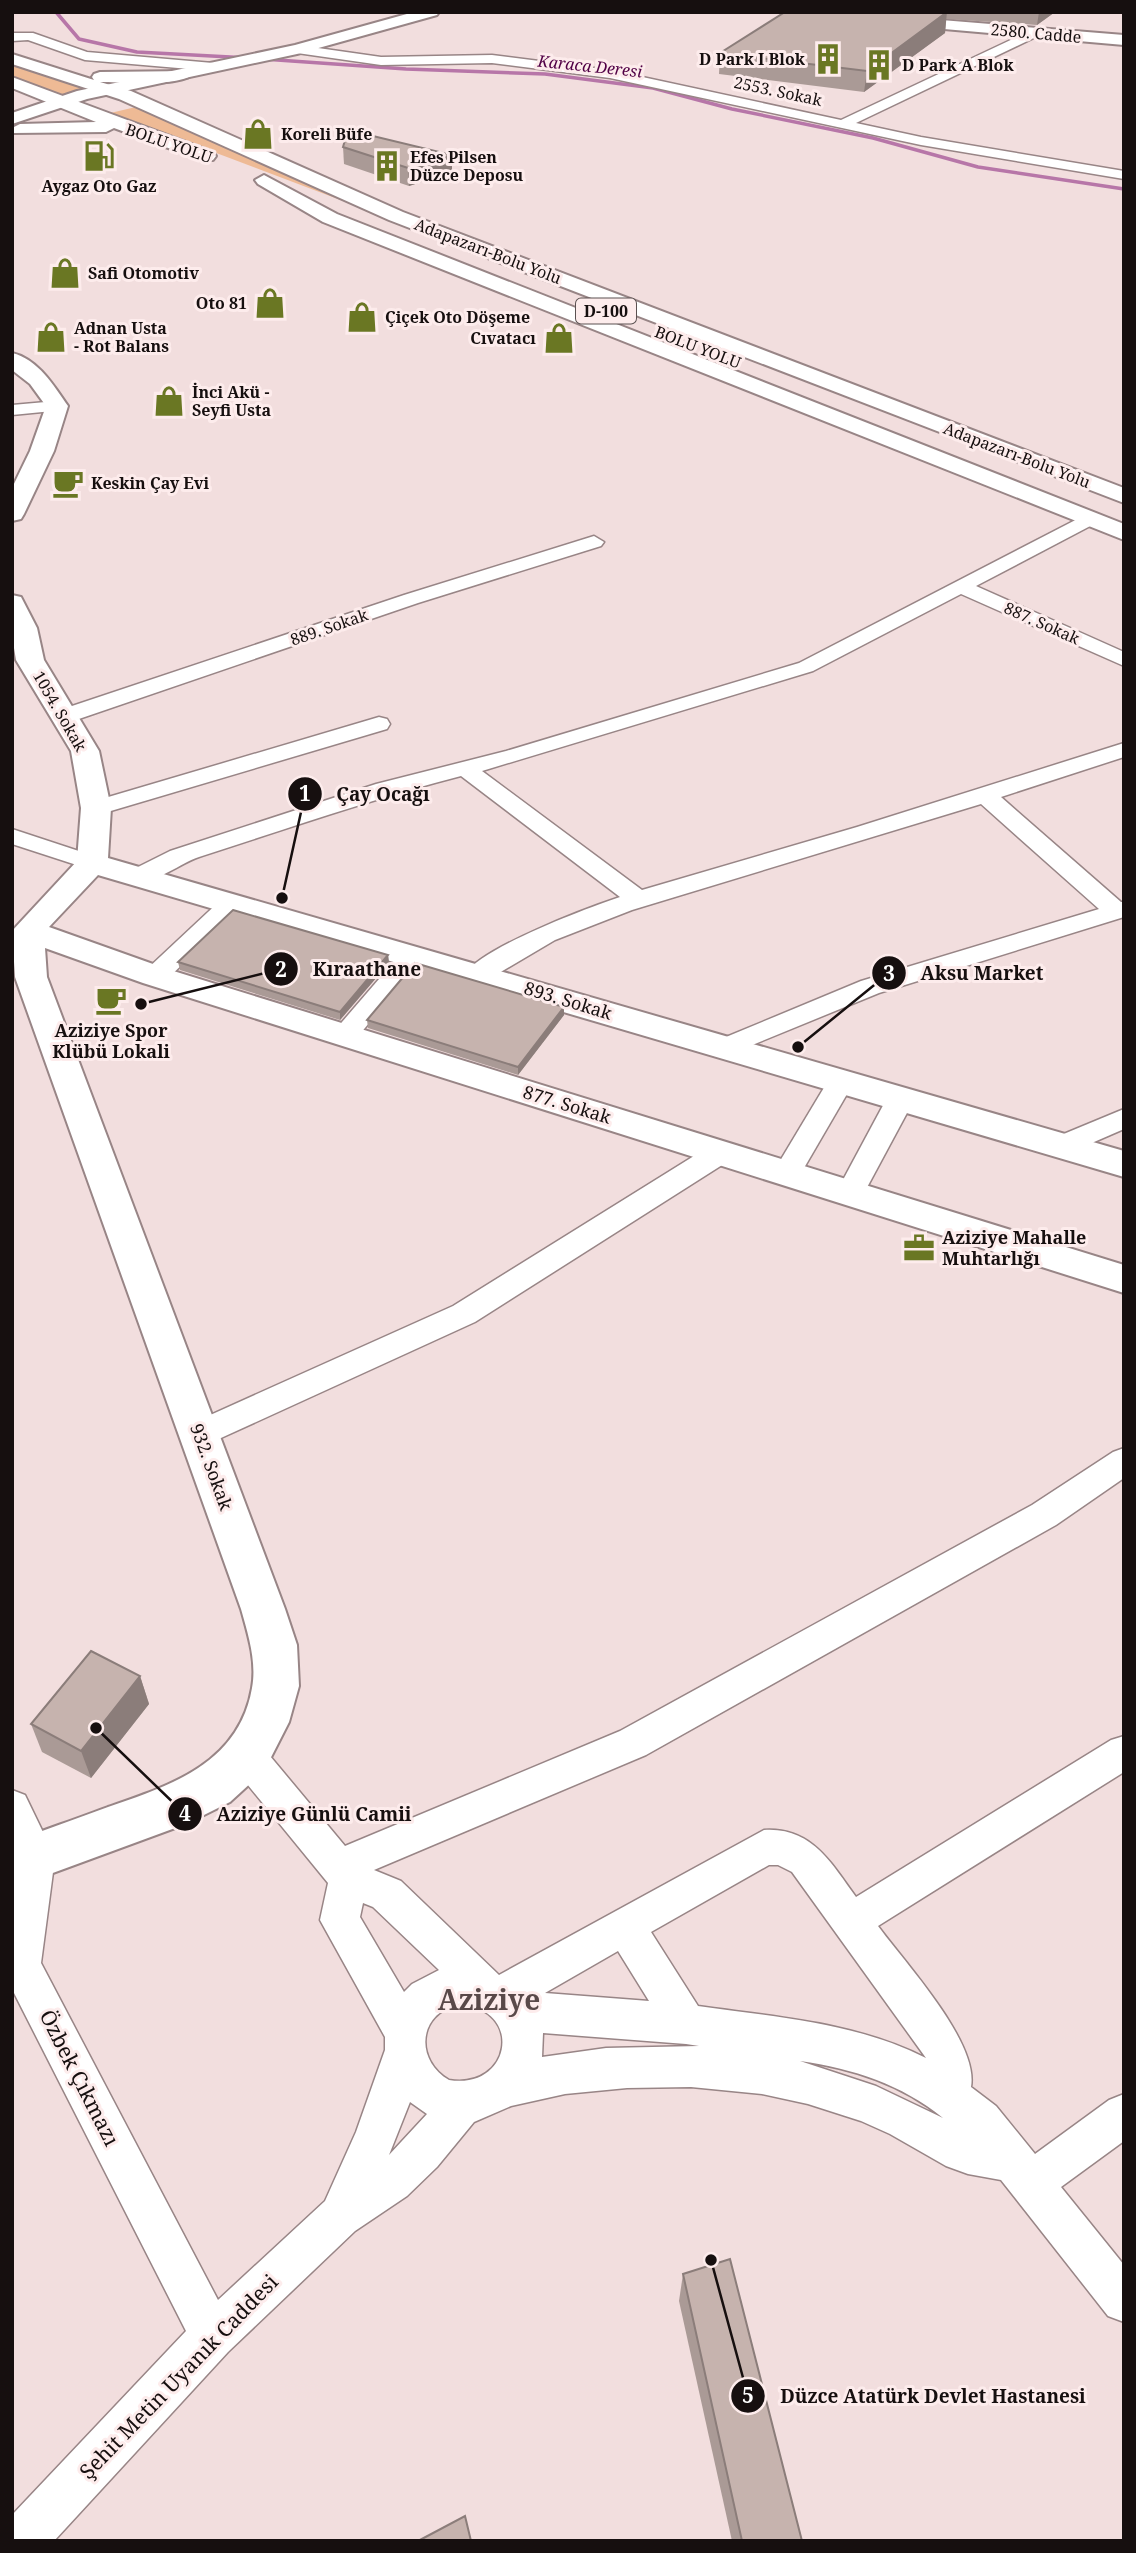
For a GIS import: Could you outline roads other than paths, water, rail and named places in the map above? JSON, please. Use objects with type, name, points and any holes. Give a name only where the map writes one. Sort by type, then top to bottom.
[{"type":"main road","points":[[15,126],[75,108],[180,92],[287,52],[432,12]]},
{"type":"main road","name":"2580. Cadde","points":[[875,20],[1124,40]]},
{"type":"main road","points":[[15,126],[75,108],[109,90],[180,92],[220,66],[287,52]]},
{"type":"main road","name":"Adapazarı-Bolu Yolu","points":[[12,59],[137,100],[180,92],[223,138],[396,216],[1124,496]]},
{"type":"main road","points":[[55,71],[141,78],[180,92]]},
{"type":"main road","name":"D-100","points":[[12,82],[75,108]]},
{"type":"main road","points":[[12,111],[29,89]]},
{"type":"main road","name":"BOLU YOLU","points":[[75,108],[244,169],[1124,514]]},
{"type":"main road","points":[[15,126],[123,127]]},
{"type":"main road","points":[[223,138],[398,199],[1124,478]]},
{"type":"main road","points":[[244,169],[330,218],[1124,533]]},
{"type":"main road","points":[[12,359],[38,379],[57,406],[43,451],[12,514]]},
{"type":"main road","name":"1054. Sokak","points":[[12,603],[24,628],[21,659],[65,716],[85,751],[96,808],[92,863]]},
{"type":"main road","points":[[17,933],[92,863]]},
{"type":"main road","name":"893. Sokak","points":[[92,863],[723,1048],[1064,1144],[1124,1164]]},
{"type":"main road","name":"877. Sokak","points":[[17,933],[1124,1279]]},
{"type":"main road","name":"932. Sokak","points":[[17,933],[263,1609],[274,1645],[276,1686],[266,1722],[247,1756],[213,1787],[169,1808],[24,1861]]},
{"type":"street","points":[[845,123],[1034,33]]},
{"type":"street","points":[[12,37],[29,36],[85,56],[220,66]]},
{"type":"street","name":"2553. Sokak","points":[[287,52],[380,61],[492,59],[610,74],[1003,156],[1124,175]]},
{"type":"street","points":[[12,410],[57,406]]},
{"type":"street","points":[[138,876],[178,856],[384,789],[514,756],[806,667],[1089,519]]},
{"type":"street","name":"889. Sokak","points":[[65,716],[436,591],[594,542]]},
{"type":"street","name":"887. Sokak","points":[[960,586],[1124,660]]},
{"type":"street","points":[[96,808],[379,724]]},
{"type":"street","points":[[478,974],[514,951],[552,933],[638,899],[986,796],[1124,750]]},
{"type":"street","points":[[464,768],[638,899]]},
{"type":"street","points":[[986,796],[1120,910]]},
{"type":"street","name":"893. Sokak","points":[[12,836],[92,863]]},
{"type":"street","points":[[155,976],[232,903]]},
{"type":"street","points":[[723,1048],[870,987],[1120,910]]},
{"type":"street","points":[[345,1035],[413,955]]},
{"type":"street","points":[[787,1173],[841,1082]]},
{"type":"street","points":[[850,1193],[901,1098]]},
{"type":"street","points":[[1064,1144],[1124,1118]]},
{"type":"street","points":[[199,1434],[464,1314],[720,1153]]},
{"type":"street","points":[[344,1873],[633,1743],[1044,1515],[1124,1461]]},
{"type":"street","points":[[850,1922],[1124,1752]]},
{"type":"street","points":[[247,1756],[344,1873],[387,1894],[500,1998],[522,2030],[523,2050],[516,2071],[503,2087],[484,2099],[463,2103],[443,2100],[425,2090],[411,2074],[405,2044],[340,1920],[344,1873]]},
{"type":"street","points":[[12,1807],[24,1861]]},
{"type":"street","points":[[500,1998],[764,1848],[779,1847],[805,1859],[944,2050],[953,2070],[948,2095]]},
{"type":"street","name":"Özbek Çıkmazı","points":[[24,1861],[17,1968],[212,2336]]},
{"type":"street","points":[[625,1926],[686,2024]]},
{"type":"street","points":[[405,2044],[413,2014],[426,1998],[444,1988],[464,1983],[500,1998],[824,2044],[870,2055],[909,2071],[948,2095],[981,2121],[1124,2300]]},
{"type":"street","name":"Şehit Metin Uyanık Caddesi","points":[[340,2216],[367,2161],[389,2106],[405,2044]]},
{"type":"street","points":[[503,2087],[620,2068],[716,2067],[762,2073],[809,2083],[854,2098],[911,2122],[966,2152],[1020,2172],[1124,2115]]},
{"type":"street","name":"Şehit Metin Uyanık Caddesi","points":[[21,2541],[212,2336],[340,2216],[364,2204],[393,2182],[420,2155],[463,2103]]},
{"type":"waterway","name":"Karaca Deresi","points":[[56,12],[79,39],[137,52],[249,58]]},
{"type":"waterway","name":"Karaca Deresi","points":[[263,59],[406,69],[545,74],[653,88],[732,109],[873,138],[978,167],[1124,189]]},
{"type":"place","name":"D Park I Blok","points":[[828,59]]},
{"type":"place","name":"D Park A Blok","points":[[879,65]]},
{"type":"place","name":"Koreli Büfe","points":[[258,134]]},
{"type":"place","name":"Aygaz Oto Gaz","points":[[99,156]]},
{"type":"place","name":"Efes Pilsen Düzce Deposu","points":[[387,166]]},
{"type":"place","name":"Safi Otomotiv","points":[[65,273]]},
{"type":"place","name":"Oto 81","points":[[270,303]]},
{"type":"place","name":"Çiçek Oto Döşeme","points":[[362,317]]},
{"type":"place","name":"Adnan Usta - Rot Balans","points":[[51,337]]},
{"type":"place","name":"Cıvatacı","points":[[559,338]]},
{"type":"place","name":"İnci Akü - Seyfi Usta","points":[[169,401]]},
{"type":"place","name":"Keskin Çay Evi","points":[[68,483]]},
{"type":"place","name":"Çay Ocağı","points":[[282,898]]},
{"type":"place","name":"Aziziye Spor Klübü Lokali","points":[[111,1000]]},
{"type":"place","name":"Kıraathane","points":[[141,1004]]},
{"type":"place","name":"Aksu Market","points":[[798,1047]]},
{"type":"place","name":"Aziziye Mahalle Muhtarlığı","points":[[919,1248]]},
{"type":"place","name":"Aziziye Günlü Camii","points":[[96,1728]]},
{"type":"place","name":"Düzce Atatürk Devlet Hastanesi","points":[[711,2260]]},
{"type":"district","name":"Aziziye","points":[[489,2000]]}]
